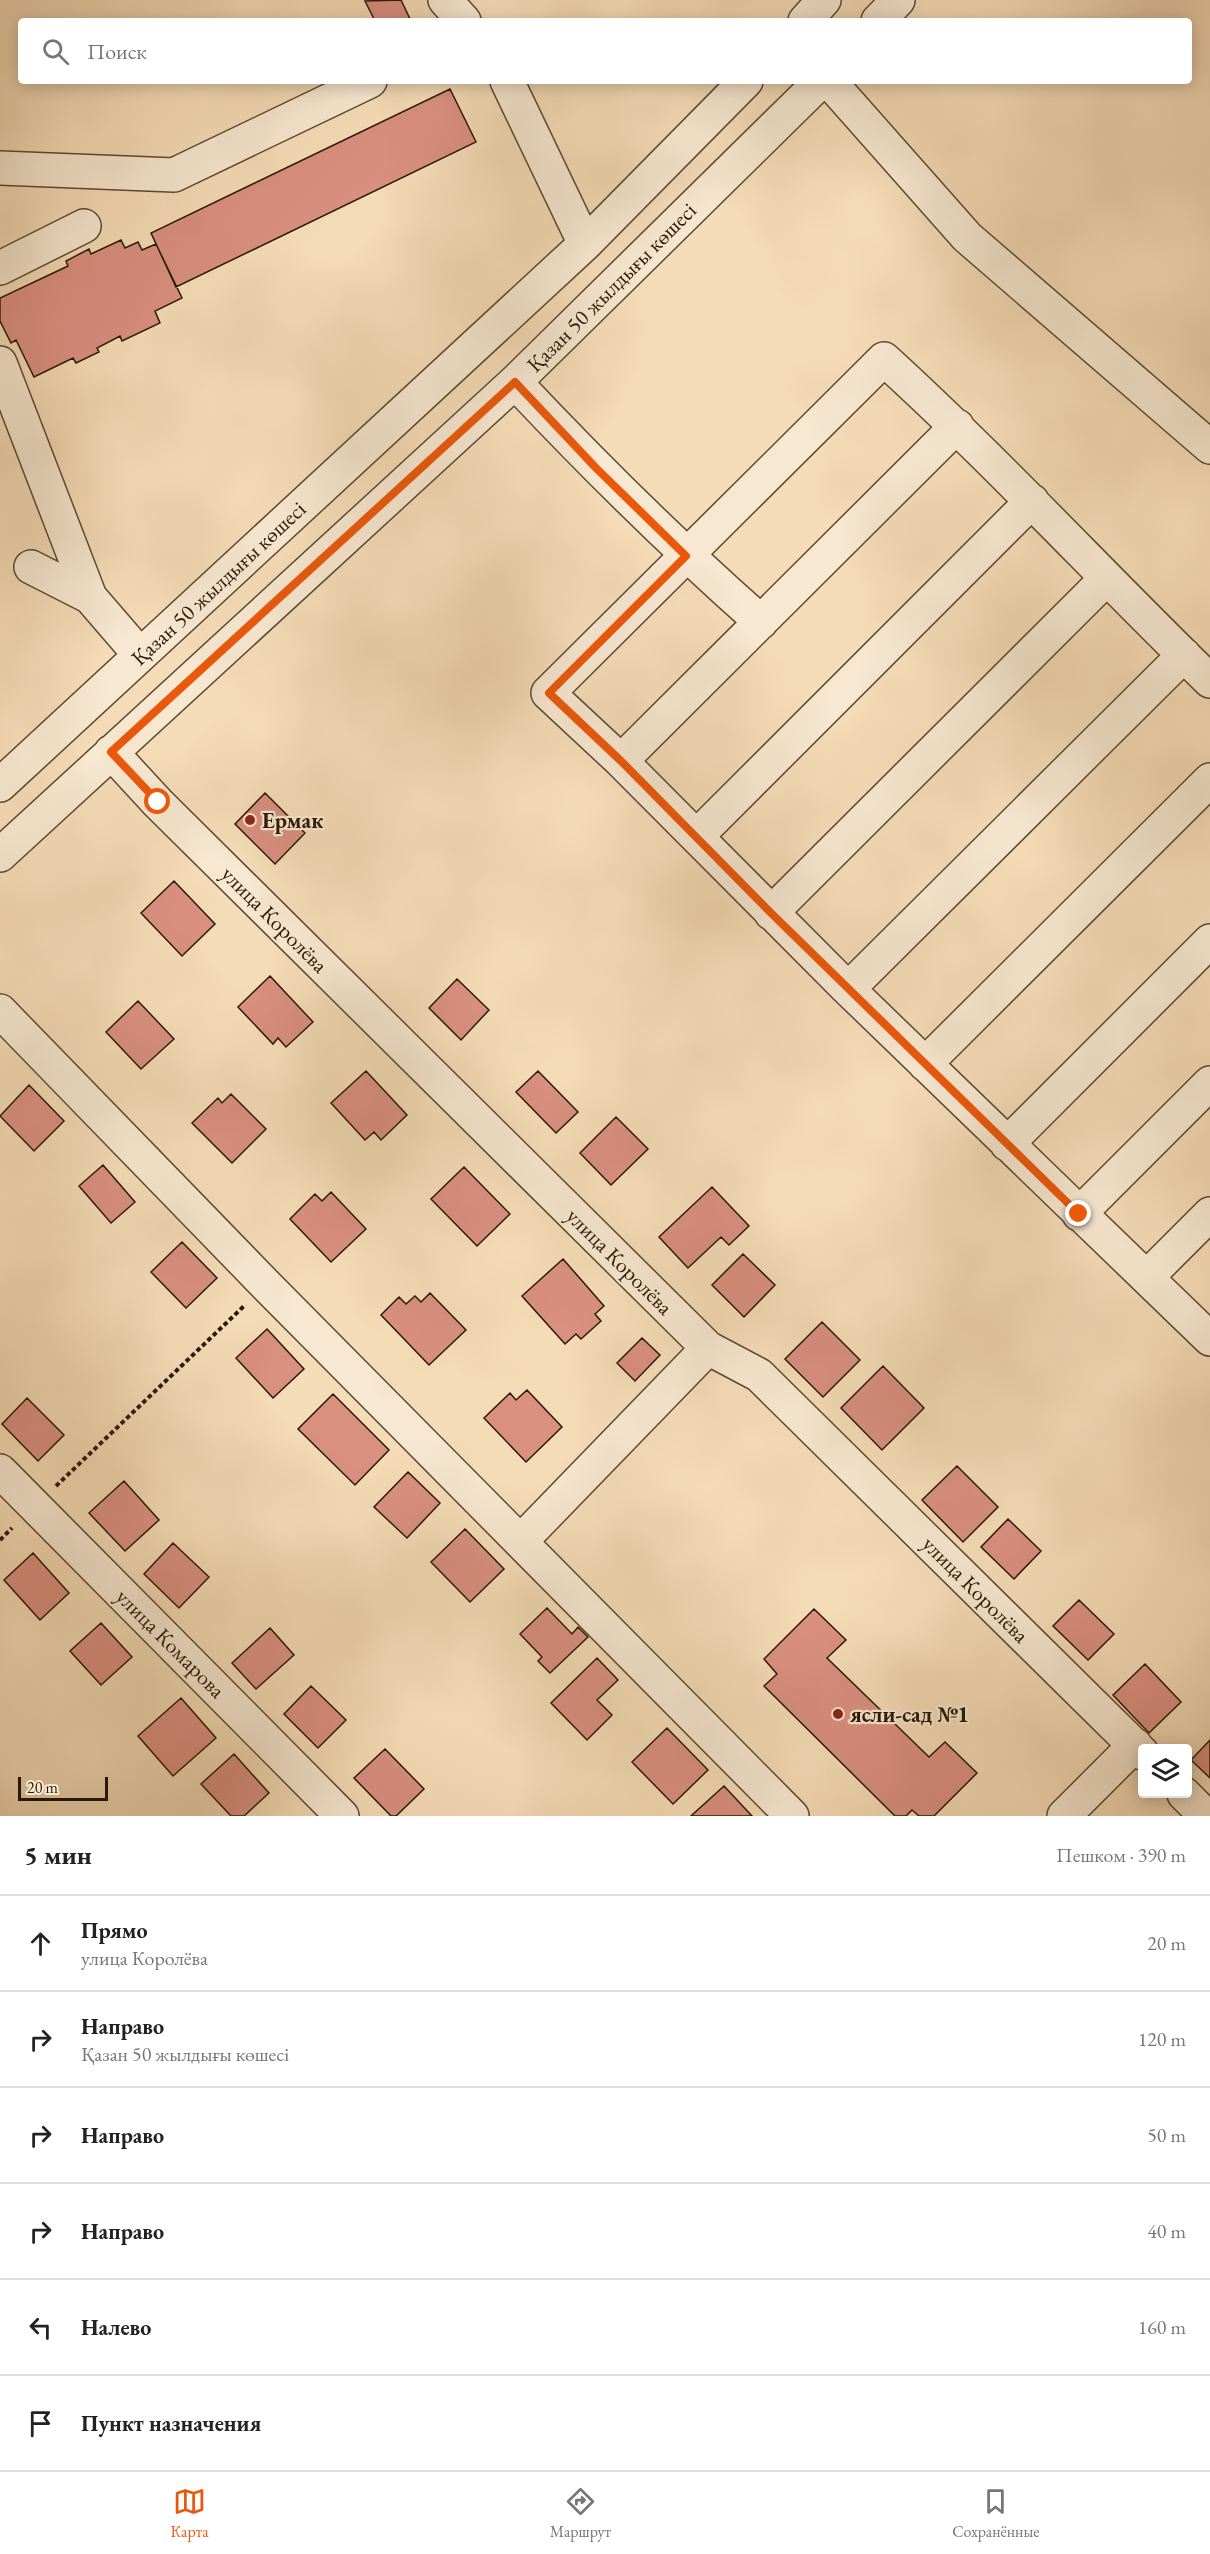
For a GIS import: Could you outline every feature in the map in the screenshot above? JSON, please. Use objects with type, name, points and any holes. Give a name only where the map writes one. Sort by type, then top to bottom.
[{"type":"street","points":[[445,0],[461,18]]},
{"type":"street","points":[[808,18],[824,0]]},
{"type":"street","points":[[881,18],[898,0]]},
{"type":"street","points":[[0,168],[174,175],[364,84]]},
{"type":"street","points":[[508,84],[585,244]]},
{"type":"street","name":"Қазан 50 жылдығы көшесі","points":[[0,785],[585,244],[743,84]]},
{"type":"street","name":"Қазан 50 жылдығы көшесі","points":[[0,855],[515,382],[818,84]]},
{"type":"street","points":[[832,84],[967,237],[1210,447]]},
{"type":"street","points":[[0,268],[84,226]]},
{"type":"street","points":[[1210,681],[1106,579],[957,426],[884,359],[549,693],[697,836],[771,913],[1006,1144],[1210,1339]]},
{"type":"street","points":[[0,363],[90,597],[140,655]]},
{"type":"street","points":[[515,382],[596,468],[686,556],[761,622]]},
{"type":"street","points":[[621,761],[957,426]]},
{"type":"street","points":[[697,836],[1032,501]]},
{"type":"street","points":[[31,567],[90,597]]},
{"type":"street","points":[[771,913],[1106,579]]},
{"type":"street","points":[[848,989],[1184,655]]},
{"type":"street","name":"улица Королёва","points":[[111,752],[175,819],[708,1348],[759,1375],[1138,1748]]},
{"type":"street","points":[[925,1064],[1210,780]]},
{"type":"street","points":[[1006,1144],[1210,941]]},
{"type":"street","points":[[0,1011],[266,1285],[792,1816]]},
{"type":"street","points":[[1079,1214],[1210,1083]]},
{"type":"street","points":[[1146,1277],[1210,1215]]},
{"type":"street","points":[[521,1541],[708,1348]]},
{"type":"street","name":"улица Комарова","points":[[0,1471],[342,1816]]},
{"type":"street","points":[[1064,1816],[1138,1750]]},
{"type":"street","points":[[1188,1798],[1206,1816]]},
{"type":"path","points":[[0,1540],[266,1285]]},
{"type":"building","points":[[401,0],[410,18],[374,18],[365,1]]},
{"type":"building","points":[[450,89],[476,142],[176,287],[151,233]]},
{"type":"building","points":[[121,240],[125,248],[138,242],[142,250],[156,244],[182,298],[155,311],[160,323],[122,341],[120,336],[97,348],[99,352],[76,363],[73,358],[34,377],[16,340],[11,343],[0,321],[0,298],[68,266],[66,261],[89,249],[91,254]]},
{"type":"building","points":[[265,793],[305,833],[275,864],[235,824]]},
{"type":"building","points":[[174,881],[215,924],[182,956],[141,913]]},
{"type":"building","points":[[270,976],[313,1022],[286,1047],[278,1038],[273,1044],[238,1007]]},
{"type":"building","points":[[457,979],[489,1010],[461,1040],[429,1008]]},
{"type":"building","points":[[138,1001],[174,1039],[141,1069],[106,1032]]},
{"type":"building","points":[[366,1071],[407,1115],[381,1140],[374,1132],[365,1140],[331,1103]]},
{"type":"building","points":[[538,1071],[578,1112],[556,1133],[516,1092]]},
{"type":"building","points":[[29,1085],[64,1121],[34,1151],[0,1116]]},
{"type":"building","points":[[231,1094],[266,1129],[232,1163],[192,1123],[218,1098],[222,1103]]},
{"type":"building","points":[[616,1117],[648,1149],[611,1185],[580,1153]]},
{"type":"building","points":[[103,1165],[135,1202],[111,1223],[79,1186]]},
{"type":"building","points":[[464,1167],[510,1214],[477,1246],[431,1199]]},
{"type":"building","points":[[712,1187],[749,1226],[729,1245],[721,1237],[688,1268],[659,1237]]},
{"type":"building","points":[[331,1192],[366,1229],[331,1262],[290,1219],[315,1194],[322,1201]]},
{"type":"building","points":[[182,1242],[217,1278],[186,1308],[151,1272]]},
{"type":"building","points":[[743,1254],[775,1285],[744,1317],[712,1285]]},
{"type":"building","points":[[563,1259],[604,1306],[595,1314],[601,1321],[581,1339],[576,1334],[565,1344],[522,1296]]},
{"type":"building","points":[[430,1293],[466,1330],[429,1365],[381,1315],[399,1297],[406,1304],[415,1296],[421,1302]]},
{"type":"building","points":[[822,1322],[860,1360],[823,1397],[785,1359]]},
{"type":"building","points":[[267,1329],[304,1369],[273,1398],[236,1358]]},
{"type":"building","points":[[642,1338],[660,1355],[635,1381],[617,1363]]},
{"type":"building","points":[[883,1366],[924,1408],[882,1450],[841,1408]]},
{"type":"building","points":[[527,1390],[562,1427],[526,1462],[484,1418],[510,1393],[516,1400]]},
{"type":"building","points":[[333,1394],[389,1450],[355,1485],[298,1429]]},
{"type":"building","points":[[27,1398],[64,1435],[38,1461],[2,1424]]},
{"type":"building","points":[[957,1466],[998,1507],[963,1542],[922,1500]]},
{"type":"building","points":[[408,1472],[440,1503],[407,1538],[374,1507]]},
{"type":"building","points":[[124,1481],[159,1520],[125,1551],[89,1513]]},
{"type":"building","points":[[1008,1519],[1041,1551],[1014,1579],[981,1547]]},
{"type":"building","points":[[465,1529],[504,1569],[470,1602],[431,1562]]},
{"type":"building","points":[[173,1543],[209,1577],[179,1608],[144,1574]]},
{"type":"building","points":[[33,1553],[69,1593],[40,1620],[4,1580]]},
{"type":"building","points":[[1079,1600],[1114,1634],[1088,1660],[1053,1626]]},
{"type":"building","points":[[547,1608],[572,1634],[578,1627],[588,1637],[550,1673],[538,1661],[542,1657],[520,1634]]},
{"type":"building","name":"ясли-сад №1","points":[[814,1609],[846,1640],[827,1658],[929,1757],[945,1742],[977,1773],[934,1816],[919,1816],[912,1810],[906,1816],[895,1816],[764,1686],[777,1674],[764,1659]]},
{"type":"building","points":[[101,1623],[132,1657],[101,1685],[70,1651]]},
{"type":"building","points":[[270,1628],[294,1655],[256,1689],[232,1663]]},
{"type":"building","points":[[597,1658],[618,1680],[597,1700],[612,1715],[587,1740],[551,1703]]},
{"type":"building","points":[[1145,1664],[1181,1702],[1149,1733],[1113,1695]]},
{"type":"building","points":[[311,1686],[346,1720],[318,1748],[284,1714]]},
{"type":"building","points":[[181,1698],[216,1738],[173,1776],[138,1736]]},
{"type":"building","points":[[667,1728],[708,1770],[673,1804],[632,1762]]},
{"type":"building","points":[[1210,1740],[1210,1778],[1192,1761]]},
{"type":"building","points":[[385,1749],[424,1789],[396,1816],[391,1816],[354,1778]]},
{"type":"building","points":[[234,1754],[269,1793],[244,1816],[231,1816],[201,1784]]},
{"type":"building","points":[[724,1786],[752,1816],[691,1816]]},
{"type":"place","name":"Ермак","points":[[250,820]]},
{"type":"place","name":"ясли-сад №1","points":[[838,1714]]},
{"type":"route","points":[[158,802],[111,752],[515,382],[596,468],[686,556],[549,693],[621,761],[771,913],[1079,1214]]}]
